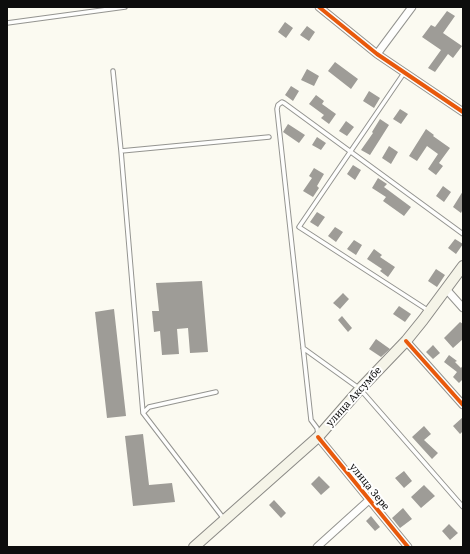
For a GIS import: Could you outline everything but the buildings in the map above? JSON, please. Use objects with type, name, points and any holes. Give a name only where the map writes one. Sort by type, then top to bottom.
[{"type":"main road","name":"улица Аксумбе","points":[[194,547],[318,438],[360,389],[406,341],[463,266]]},
{"type":"street","points":[[319,7],[377,54],[404,73],[462,109]]},
{"type":"street","points":[[377,54],[412,7]]},
{"type":"street","points":[[446,289],[463,308]]},
{"type":"street","points":[[406,341],[463,405]]},
{"type":"street","name":"улица Зере","points":[[318,438],[408,547]]},
{"type":"street","points":[[317,547],[369,500]]},
{"type":"lane","points":[[7,23],[126,7]]},
{"type":"lane","points":[[112,71],[121,151],[143,413],[224,520]]},
{"type":"lane","points":[[299,227],[404,73]]},
{"type":"lane","points":[[318,438],[318,428],[311,420],[277,109],[278,105],[282,102],[284,103],[463,234]]},
{"type":"lane","points":[[121,151],[269,137]]},
{"type":"lane","points":[[290,228],[299,227],[430,311]]},
{"type":"lane","points":[[303,348],[360,389],[463,508]]},
{"type":"lane","points":[[143,413],[149,407],[216,392]]},
{"type":"cycle path","points":[[319,7],[377,54],[463,112]]},
{"type":"cycle path","points":[[406,341],[463,405]]},
{"type":"cycle path","points":[[318,437],[408,547]]}]
